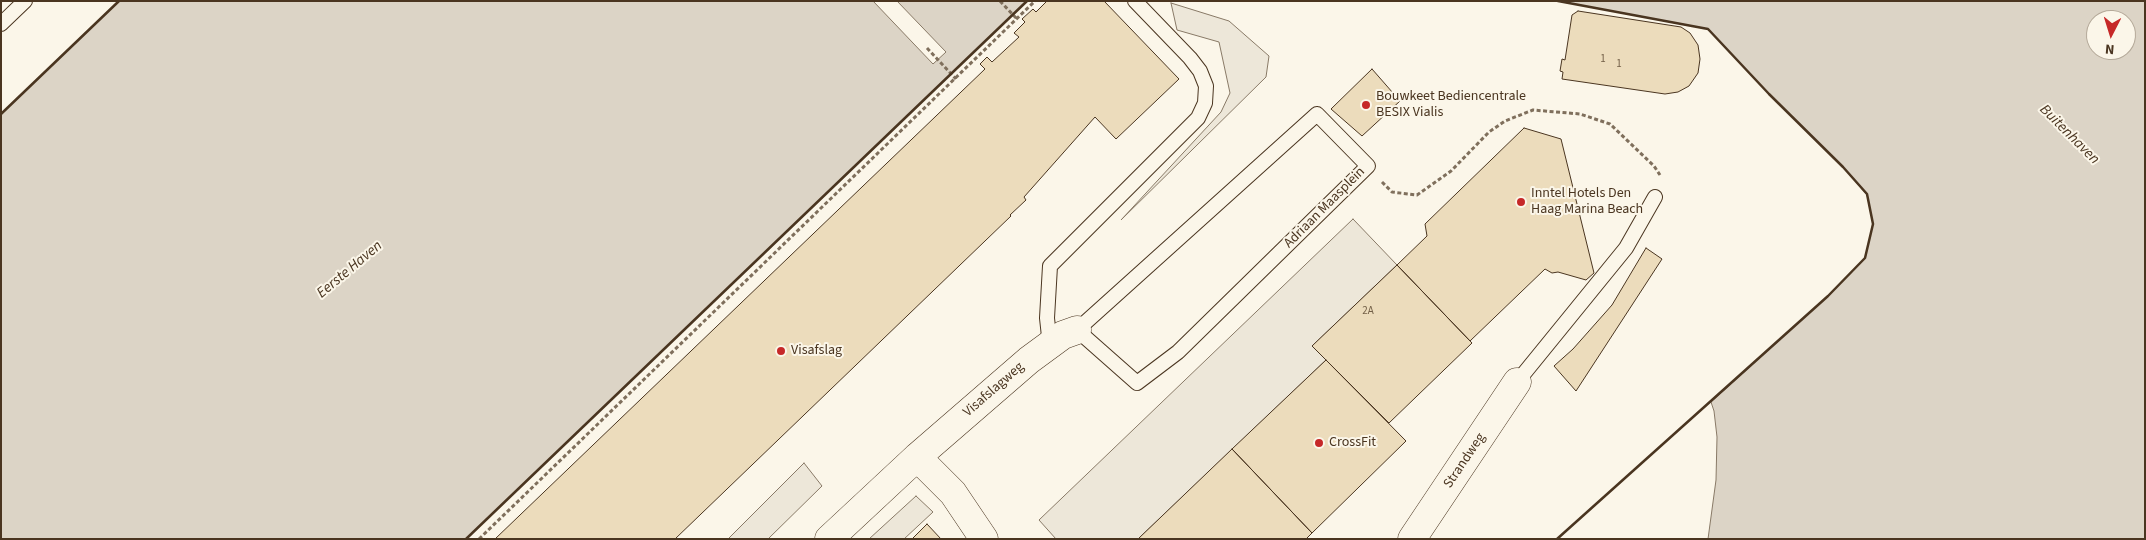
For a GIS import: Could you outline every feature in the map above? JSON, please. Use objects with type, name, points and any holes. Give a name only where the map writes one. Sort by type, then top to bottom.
[{"type":"street","name":"Visafslagweg","points":[[829,539],[917,457],[1029,360],[1063,336],[1077,330]]},
{"type":"street","name":"Strandweg","points":[[1412,539],[1518,382]]},
{"type":"street","points":[[917,457],[953,493],[984,539]]},
{"type":"lane","points":[[1,24],[25,1]]},
{"type":"lane","points":[[1050,346],[1047,318],[1050,266],[1198,118],[1205,103],[1206,86],[1200,71],[1190,58],[1134,1]]},
{"type":"lane","name":"Adriaan Maasplein","points":[[1317,114],[1368,166],[1178,352],[1137,383],[1077,330],[1317,114]]},
{"type":"lane","points":[[1518,382],[1626,248],[1656,197]]},
{"type":"path","points":[[1000,1],[1017,19]]},
{"type":"path","points":[[479,539],[956,80],[1035,1]]},
{"type":"path","points":[[927,48],[956,80]]},
{"type":"path","points":[[1368,166],[1392,192],[1417,195],[1451,171],[1489,132],[1505,121],[1533,110],[1580,114],[1610,124],[1654,166],[1662,179],[1656,197]]},
{"type":"shaded area","points":[[1171,3],[1229,21],[1269,56],[1266,77],[1121,220],[1221,112],[1230,93],[1219,42],[1177,30]]},
{"type":"shaded area","points":[[1353,219],[1397,265],[1312,346],[1326,360],[1138,539],[1056,539],[1039,520]]},
{"type":"shaded area","points":[[804,463],[822,486],[768,539],[728,539]]},
{"type":"shaded area","points":[[916,496],[933,512],[904,539],[869,539]]},
{"type":"water","name":"Eerste Haven","points":[[119,1],[1027,1],[466,539],[1,539],[1,114]]},
{"type":"water","name":"Buitenhaven","points":[[1558,1],[2145,1],[2145,539],[1708,539],[1716,480],[1717,437],[1711,402],[1828,296],[1865,258],[1873,224],[1867,195],[1843,167],[1769,94],[1708,29]]},
{"type":"pier","points":[[873,1],[897,1],[946,52],[933,64]]},
{"type":"building","name":"Visafslag","points":[[1047,1],[1104,1],[1179,79],[1116,139],[1095,117],[1024,197],[1026,200],[1011,216],[675,539],[495,539],[985,69],[980,64],[987,57],[992,62],[1019,37],[1014,33],[1025,22],[1022,19],[1033,9],[1036,12]]},
{"type":"building","points":[[1578,11],[1681,27],[1690,33],[1698,45],[1700,59],[1698,73],[1689,86],[1678,92],[1665,94],[1562,79],[1563,72],[1560,71],[1562,59],[1565,60],[1572,15]]},
{"type":"building","name":"Bouwkeet Bediencentrale BESIX Vialis","points":[[1372,69],[1400,101],[1362,136],[1331,109]]},
{"type":"building","points":[[1524,128],[1561,139],[1594,273],[1586,280],[1558,272],[1552,273],[1545,269],[1470,341],[1397,265],[1427,236],[1425,224]]},
{"type":"building","points":[[1646,248],[1662,259],[1576,391],[1554,366],[1573,349],[1612,305]]},
{"type":"building","points":[[1397,265],[1472,343],[1389,423],[1312,346]]},
{"type":"building","points":[[1326,360],[1406,441],[1312,533],[1232,449]]},
{"type":"building","points":[[1232,449],[1312,533],[1306,539],[1138,539]]},
{"type":"building","points":[[927,524],[941,539],[912,539]]},
{"type":"wall","points":[[1,114],[119,1]]},
{"type":"wall","points":[[466,539],[1027,1]]},
{"type":"wall","points":[[1557,539],[1828,296],[1865,258],[1873,224],[1867,194],[1708,29],[1558,1]]},
{"type":"place","name":"Bouwkeet Bediencentrale BESIX Vialis","points":[[1366,105]]},
{"type":"place","name":"Inntel Hotels Den Haag Marina Beach","points":[[1521,202]]},
{"type":"place","name":"Visafslag","points":[[781,351]]},
{"type":"place","name":"CrossFit","points":[[1319,443]]}]
